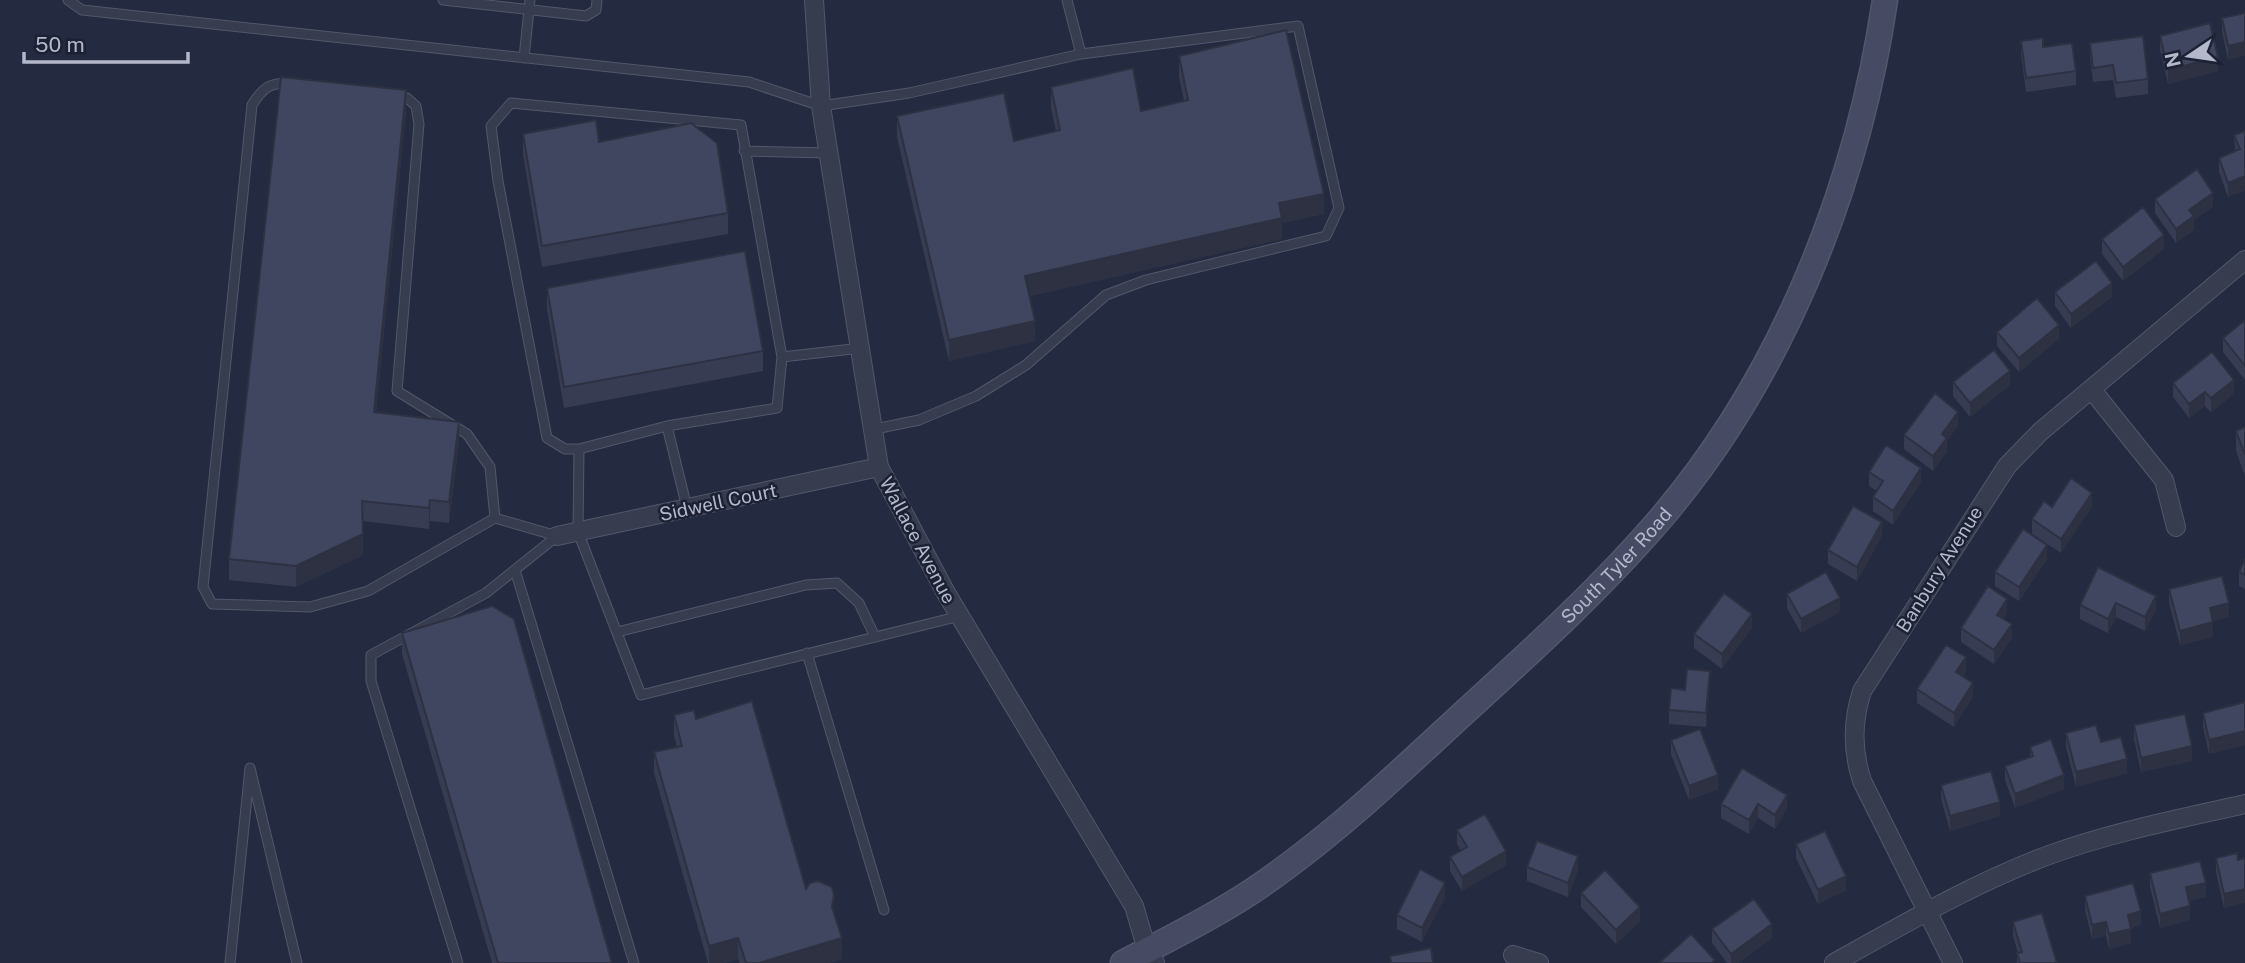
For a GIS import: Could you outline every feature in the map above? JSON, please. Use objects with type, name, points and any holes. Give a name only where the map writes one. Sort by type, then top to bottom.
[{"type":"street","name":"Wallace Avenue","points":[[814,0],[821,106],[879,467],[906,523],[960,616],[1134,906],[1152,957]]},
{"type":"street","name":"South Tyler Road","points":[[1123,963],[1152,957],[1277,874],[1342,824],[1551,634],[1607,579],[1687,485],[1773,349],[1825,237],[1862,119],[1877,58],[1885,0]]},
{"type":"street","name":"Banbury Avenue","points":[[1953,963],[1862,781],[1856,761],[1856,711],[1863,691],[2007,466],[2040,432],[2245,260]]},
{"type":"street","points":[[2092,390],[2164,480],[2176,527]]},
{"type":"street","name":"Sidwell Court","points":[[557,536],[879,467]]},
{"type":"street","points":[[1834,963],[1928,910],[2048,856],[2137,828],[2245,804]]},
{"type":"street","points":[[1513,955],[1539,963]]},
{"type":"lane","points":[[68,0],[82,10],[749,82],[821,106],[909,93],[1081,54],[1298,26],[1339,208],[1326,236],[1146,280],[1106,296],[1026,365],[976,396],[919,419],[875,429]]},
{"type":"lane","points":[[443,0],[530,5],[586,16],[596,10],[597,0]]},
{"type":"lane","points":[[1068,0],[1081,54]]},
{"type":"lane","points":[[524,58],[530,5]]},
{"type":"lane","points":[[306,85],[281,82],[264,87],[252,105],[203,587],[212,604],[310,607],[368,591],[495,518],[557,536]]},
{"type":"lane","points":[[382,95],[407,98],[416,106],[419,124],[397,391],[467,434],[489,467],[495,518]]},
{"type":"lane","points":[[512,103],[741,125],[782,357],[777,408],[667,426],[579,449],[565,449],[547,438],[498,181],[491,126],[512,103]]},
{"type":"lane","points":[[744,151],[829,153]]},
{"type":"lane","points":[[782,357],[862,348]]},
{"type":"lane","points":[[667,426],[687,508]]},
{"type":"lane","points":[[579,449],[578,532],[641,695],[960,616]]},
{"type":"lane","points":[[458,963],[371,681],[370,655],[485,593],[557,536]]},
{"type":"lane","points":[[515,570],[634,963]]},
{"type":"lane","points":[[617,632],[806,585],[837,583],[859,603],[875,637]]},
{"type":"lane","points":[[807,653],[884,910]]},
{"type":"lane","points":[[230,963],[250,768],[297,963]]},
{"type":"building","points":[[2245,13],[2245,42],[2228,46],[2222,18]]},
{"type":"building","points":[[2210,23],[2218,57],[2168,70],[2160,36]]},
{"type":"building","points":[[1286,30],[1324,194],[1279,203],[1282,218],[1025,276],[1035,321],[949,340],[897,116],[1004,93],[1014,141],[1060,130],[1051,87],[1133,68],[1141,111],[1188,100],[1179,56]]},
{"type":"building","points":[[2143,36],[2148,79],[2116,83],[2113,65],[2093,68],[2090,43]]},
{"type":"building","points":[[2043,38],[2043,47],[2072,43],[2076,71],[2026,78],[2021,41]]},
{"type":"building","points":[[281,77],[406,90],[374,412],[459,422],[449,502],[430,500],[429,508],[362,501],[363,534],[296,566],[229,559]]},
{"type":"building","points":[[596,120],[599,142],[691,123],[717,143],[728,213],[542,246],[523,134]]},
{"type":"building","points":[[2245,131],[2245,176],[2228,183],[2219,158],[2240,149],[2234,135]]},
{"type":"building","points":[[2197,169],[2213,193],[2189,210],[2194,216],[2176,229],[2155,199]]},
{"type":"building","points":[[2143,207],[2164,235],[2123,267],[2102,239]]},
{"type":"building","points":[[745,251],[763,351],[564,387],[547,288]]},
{"type":"building","points":[[2096,261],[2112,283],[2071,314],[2055,292]]},
{"type":"building","points":[[2037,298],[2059,325],[2019,358],[1997,332]]},
{"type":"building","points":[[2245,320],[2245,366],[2223,338]]},
{"type":"building","points":[[1994,350],[2010,371],[1970,403],[1953,382]]},
{"type":"building","points":[[2212,352],[2234,380],[2211,398],[2205,392],[2189,404],[2173,383]]},
{"type":"building","points":[[1935,393],[1958,412],[1942,434],[1947,438],[1933,456],[1904,435]]},
{"type":"building","points":[[2245,427],[2245,455],[2236,431]]},
{"type":"building","points":[[1886,445],[1921,468],[1893,511],[1873,497],[1883,481],[1869,472]]},
{"type":"building","points":[[2071,478],[2092,493],[2061,539],[2032,519],[2044,501],[2052,507]]},
{"type":"building","points":[[1853,506],[1882,522],[1857,567],[1828,550]]},
{"type":"building","points":[[2023,529],[2047,545],[2019,587],[1995,572]]},
{"type":"building","points":[[2245,558],[2245,575],[2239,572]]},
{"type":"building","points":[[2098,567],[2156,596],[2145,617],[2116,603],[2108,619],[2080,605]]},
{"type":"building","points":[[1826,572],[1840,598],[1801,619],[1787,594]]},
{"type":"building","points":[[2222,576],[2229,603],[2210,608],[2213,622],[2180,631],[2169,589]]},
{"type":"building","points":[[1988,586],[2007,599],[1997,615],[2012,624],[1994,650],[1961,628]]},
{"type":"building","points":[[1724,593],[1752,614],[1722,654],[1694,634]]},
{"type":"building","points":[[492,606],[514,619],[612,963],[498,963],[402,633]]},
{"type":"building","points":[[1946,645],[1966,657],[1956,672],[1973,683],[1954,713],[1917,689]]},
{"type":"building","points":[[1687,669],[1710,671],[1706,713],[1669,710],[1671,688],[1685,690]]},
{"type":"building","points":[[752,701],[806,889],[810,883],[818,881],[832,887],[832,907],[842,938],[759,963],[746,963],[738,938],[709,946],[654,752],[682,746],[674,715],[694,710],[696,719]]},
{"type":"building","points":[[2245,702],[2245,731],[2209,740],[2203,713]]},
{"type":"building","points":[[2185,714],[2192,746],[2141,758],[2134,725]]},
{"type":"building","points":[[2096,725],[2101,742],[2121,737],[2127,759],[2076,772],[2066,733]]},
{"type":"building","points":[[1700,729],[1718,775],[1689,786],[1671,740]]},
{"type":"building","points":[[2051,739],[2064,775],[2015,794],[2005,766],[2033,756],[2030,747]]},
{"type":"building","points":[[1742,768],[1787,795],[1775,815],[1758,804],[1749,820],[1721,804]]},
{"type":"building","points":[[1991,771],[2000,802],[1950,816],[1941,785]]},
{"type":"building","points":[[1485,814],[1506,851],[1462,877],[1450,857],[1467,847],[1457,830]]},
{"type":"building","points":[[1825,831],[1846,876],[1818,890],[1796,844]]},
{"type":"building","points":[[1537,841],[1578,856],[1568,883],[1527,867]]},
{"type":"building","points":[[2237,853],[2238,860],[2245,858],[2245,889],[2224,894],[2216,858]]},
{"type":"building","points":[[2200,861],[2206,883],[2186,887],[2190,906],[2160,914],[2150,873]]},
{"type":"building","points":[[1420,869],[1445,883],[1422,928],[1397,915]]},
{"type":"building","points":[[1605,870],[1640,907],[1616,930],[1581,893]]},
{"type":"building","points":[[2133,883],[2141,911],[2128,915],[2131,929],[2109,934],[2106,922],[2092,925],[2085,896]]},
{"type":"building","points":[[1754,899],[1772,924],[1731,954],[1712,929]]},
{"type":"building","points":[[2042,913],[2057,963],[2020,963],[2017,953],[2022,952],[2013,922]]},
{"type":"building","points":[[1691,934],[1715,960],[1712,963],[1659,963]]},
{"type":"building","points":[[1431,948],[1433,963],[1391,963],[1390,956]]}]
